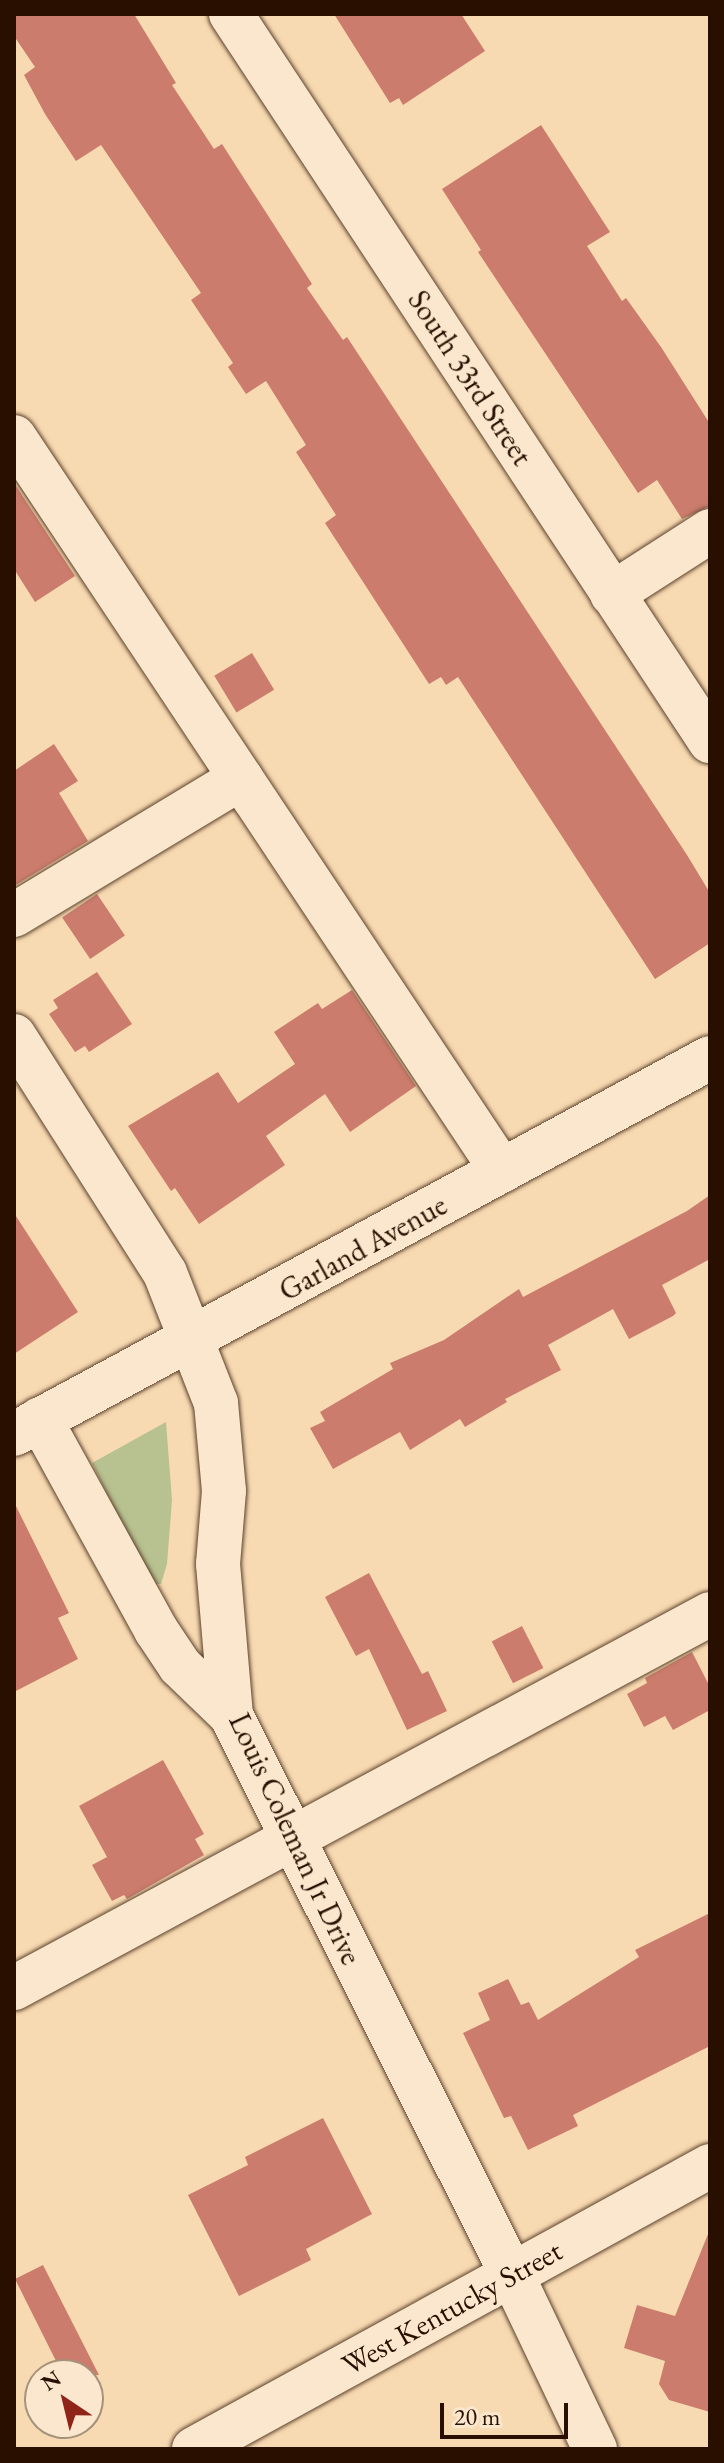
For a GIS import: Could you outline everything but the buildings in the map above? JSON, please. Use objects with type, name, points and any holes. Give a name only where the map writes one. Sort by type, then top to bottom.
[{"type":"street","name":"South 33rd Street","points":[[231,14],[710,741]]},
{"type":"street","points":[[14,437],[502,1171]]},
{"type":"street","points":[[612,594],[710,531]]},
{"type":"street","points":[[14,915],[241,778]]},
{"type":"street","name":"Louis Coleman Jr Drive","points":[[14,1036],[165,1273],[216,1403],[224,1491],[218,1564],[231,1715],[291,1841],[512,2275],[595,2449]]},
{"type":"street","name":"Garland Avenue","points":[[27,1426],[191,1335],[256,1306],[710,1058]]},
{"type":"street","points":[[27,1426],[180,1666],[231,1715]]},
{"type":"street","points":[[14,1988],[710,1614]]},
{"type":"street","name":"West Kentucky Street","points":[[194,2449],[710,2166]]},
{"type":"green space","points":[[166,1422],[172,1500],[167,1564],[161,1584],[155,1584],[142,1565],[92,1463]]}]
